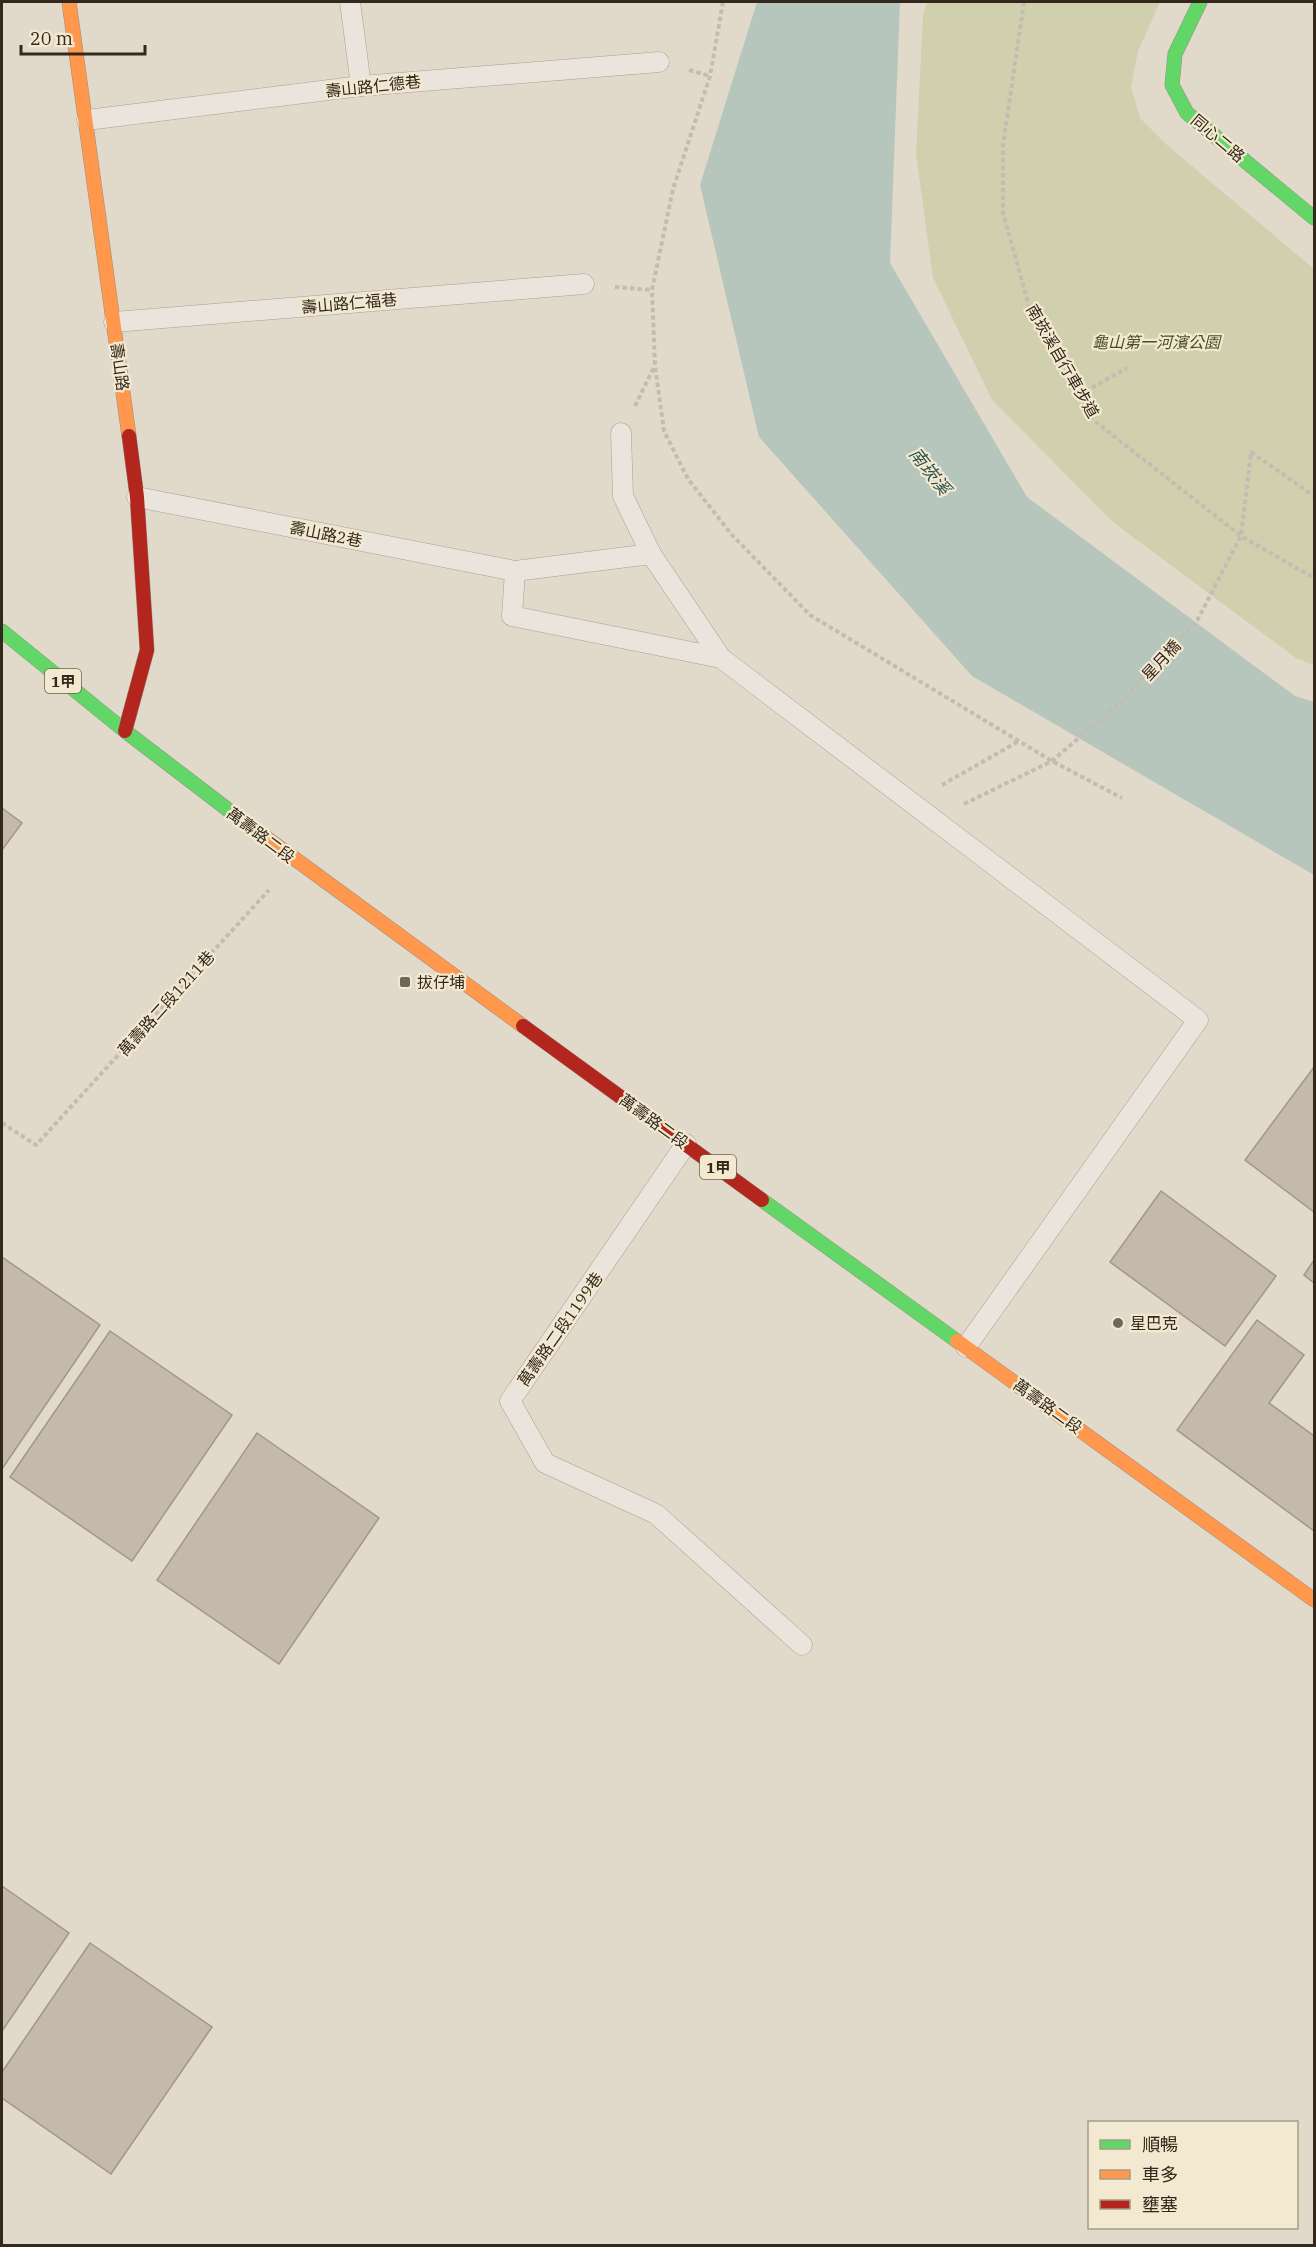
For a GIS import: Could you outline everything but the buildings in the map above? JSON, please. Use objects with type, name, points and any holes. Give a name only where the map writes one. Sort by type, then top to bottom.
[{"type":"main road","name":"壽山路","points":[[69,2],[137,497],[147,650],[125,731]]},
{"type":"main road","name":"同心二路","points":[[1200,2],[1175,54],[1172,85],[1187,113],[1314,218]]},
{"type":"main road","name":"萬壽路二段","points":[[2,632],[125,731],[295,861],[1314,1600]]},
{"type":"lane","points":[[350,2],[361,86]]},
{"type":"lane","name":"壽山路仁德巷","points":[[87,120],[361,86],[659,62]]},
{"type":"lane","name":"壽山路仁福巷","points":[[114,322],[584,284]]},
{"type":"lane","points":[[621,433],[623,496],[651,554],[721,658],[1198,1020],[966,1347]]},
{"type":"lane","name":"壽山路2巷","points":[[137,497],[515,571],[651,554]]},
{"type":"lane","points":[[515,571],[512,616],[721,658]]},
{"type":"lane","name":"萬壽路二段1199巷","points":[[686,1144],[510,1401],[545,1463],[656,1514],[802,1645]]},
{"type":"path","points":[[723,2],[710,76],[673,189],[652,290],[655,366],[664,431],[688,479],[732,535],[810,615],[1019,741],[1122,798]]},
{"type":"path","name":"南崁溪自行車步道","points":[[1024,2],[1003,144],[1003,213],[1029,306],[1092,419],[1241,536],[1314,578]]},
{"type":"path","points":[[584,284],[652,290]]},
{"type":"path","points":[[621,433],[655,366]]},
{"type":"path","points":[[1079,395],[1127,368]]},
{"type":"path","points":[[1241,536],[1251,452],[1314,496]]},
{"type":"path","name":"星月橋","points":[[934,819],[1052,760],[1124,700],[1198,619],[1241,536]]},
{"type":"path","points":[[938,787],[1019,741]]},
{"type":"path","name":"萬壽路二段1211巷","points":[[2,1123],[36,1145],[295,861]]},
{"type":"green space","name":"龜山第一河濱公園","points":[[927,2],[1160,2],[1138,51],[1131,87],[1140,118],[1167,145],[1314,269],[1314,665],[1296,658],[1114,523],[992,400],[933,278],[916,154],[923,15]]},
{"type":"water","name":"南崁溪","points":[[757,2],[900,2],[890,263],[1027,497],[1295,696],[1314,702],[1314,875],[972,676],[759,437],[700,185]]},
{"type":"traffic: fast","points":[[1200,2],[1175,54],[1172,85],[1187,113],[1314,218]]},
{"type":"traffic: fast","points":[[2,631],[125,731],[235,815]]},
{"type":"traffic: fast","points":[[762,1200],[957,1341]]},
{"type":"traffic: slow","points":[[69,2],[129,436]]},
{"type":"traffic: slow","points":[[235,815],[523,1026]]},
{"type":"traffic: slow","points":[[957,1341],[1314,1600]]},
{"type":"traffic: jam","points":[[125,731],[147,650],[137,497],[129,436]]},
{"type":"traffic: jam","points":[[523,1026],[762,1200]]},
{"type":"place","name":"拔仔埔","points":[[405,982]]},
{"type":"place","name":"星巴克","points":[[1118,1323]]}]
